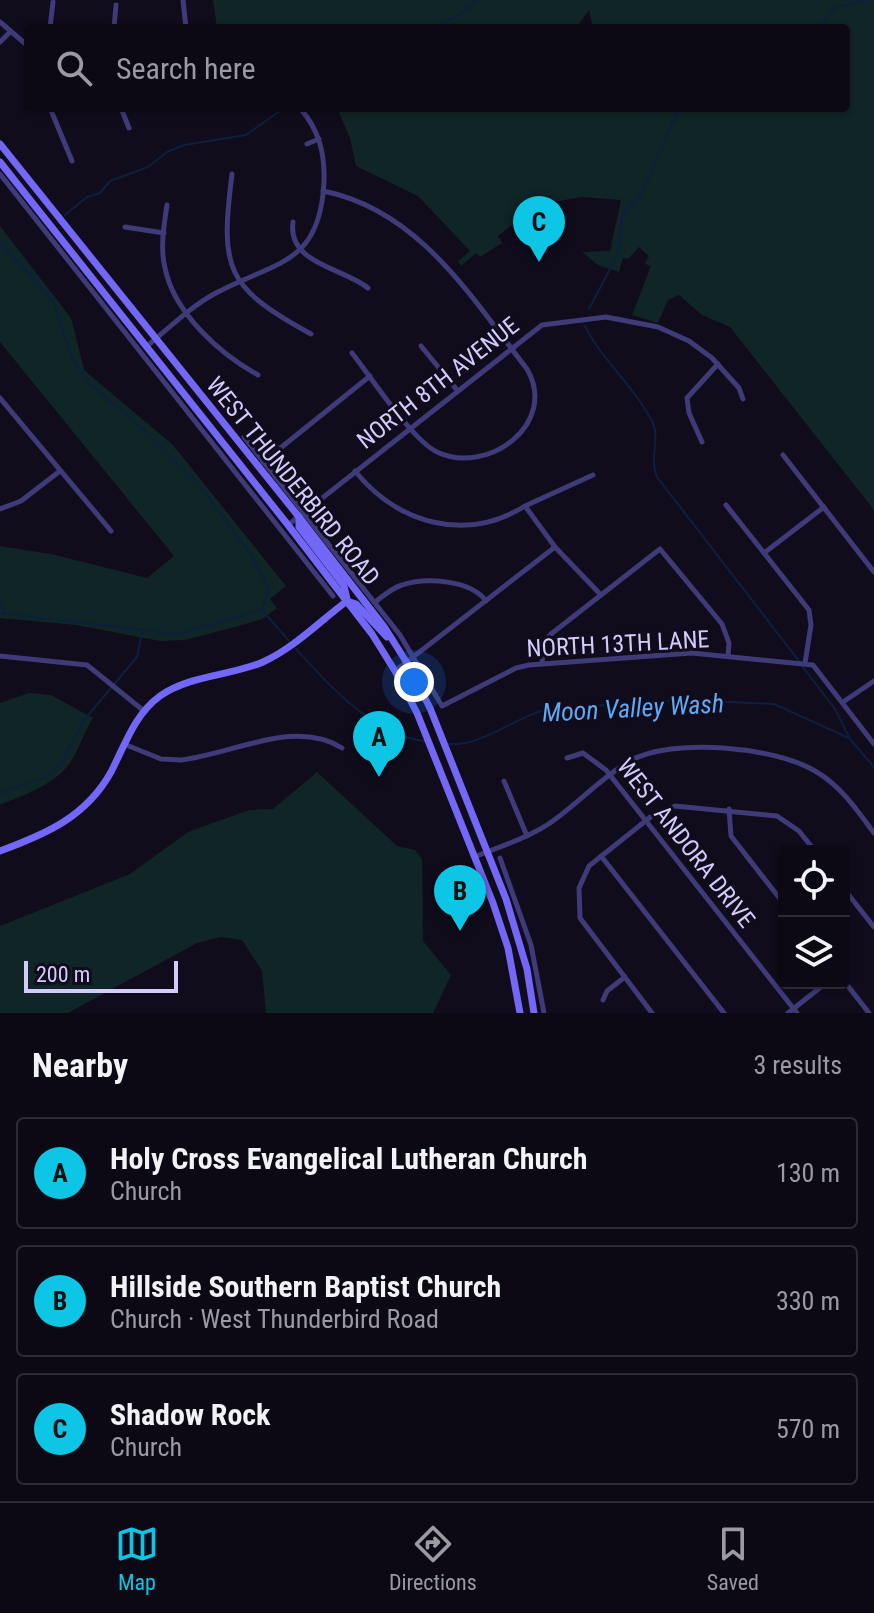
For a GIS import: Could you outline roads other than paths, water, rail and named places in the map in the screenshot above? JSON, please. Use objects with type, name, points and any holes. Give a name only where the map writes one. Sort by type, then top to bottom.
[{"type":"main road","name":"WEST THUNDERBIRD ROAD","points":[[0,144],[172,361],[301,515],[395,643],[441,736],[488,852],[502,875],[521,944],[534,1013]]},
{"type":"main road","name":"WEST THUNDERBIRD ROAD","points":[[0,162],[146,347],[160,370],[288,525],[318,571],[347,601],[395,671],[426,735],[502,927],[520,1013]]},
{"type":"main road","points":[[56,234],[65,227]]},
{"type":"main road","points":[[160,370],[172,361]]},
{"type":"main road","points":[[301,515],[299,527],[344,586],[347,601]]},
{"type":"main road","points":[[347,601],[356,604],[395,643]]},
{"type":"main road","points":[[0,851],[48,833],[77,815],[100,789],[144,711],[180,685],[266,660],[347,601]]},
{"type":"main road","points":[[441,774],[454,769]]},
{"type":"street","points":[[183,0],[186,24]]},
{"type":"street","points":[[50,24],[53,2]]},
{"type":"street","points":[[114,24],[116,5]]},
{"type":"street","points":[[0,22],[24,43]]},
{"type":"street","points":[[0,42],[10,32]]},
{"type":"street","points":[[52,112],[72,161]]},
{"type":"street","points":[[123,112],[129,128]]},
{"type":"street","points":[[146,347],[214,294],[281,266],[301,250],[319,218],[324,159],[319,139],[302,112]]},
{"type":"street","points":[[307,144],[319,139]]},
{"type":"street","name":"WEST THUNDERBIRD ROAD","points":[[0,174],[160,370],[318,571],[333,596]]},
{"type":"street","points":[[232,174],[225,232],[230,261],[242,283],[270,312],[311,334]]},
{"type":"street","points":[[323,191],[369,204],[409,228],[434,253],[532,378],[537,399],[532,419],[518,437],[478,456],[449,456],[423,443],[352,353]]},
{"type":"street","points":[[167,205],[164,233],[167,276],[188,313],[218,347],[258,375]]},
{"type":"street","points":[[293,222],[292,235],[301,250],[313,260],[368,288]]},
{"type":"street","points":[[125,227],[164,233]]},
{"type":"street","name":"NORTH 8TH AVENUE","points":[[288,525],[542,325],[623,318],[658,327],[689,341],[718,364],[739,388],[743,399]]},
{"type":"street","points":[[421,346],[457,390]]},
{"type":"street","points":[[702,442],[689,413],[687,398],[718,364]]},
{"type":"street","points":[[263,462],[370,376]]},
{"type":"street","points":[[0,398],[111,531]]},
{"type":"street","name":"WEST THUNDERBIRD ROAD","points":[[244,437],[301,515],[375,602],[415,657],[442,706]]},
{"type":"street","points":[[783,455],[874,572]]},
{"type":"street","points":[[0,509],[16,504],[60,471]]},
{"type":"street","points":[[355,471],[390,505],[435,523],[481,525],[503,519],[593,475]]},
{"type":"street","points":[[726,505],[809,610],[811,625],[804,663],[821,671],[874,744]]},
{"type":"street","points":[[525,506],[555,547],[601,595]]},
{"type":"street","points":[[764,553],[824,507]]},
{"type":"street","points":[[395,671],[555,547]]},
{"type":"street","points":[[542,663],[546,639],[660,549],[722,624],[729,643],[728,656]]},
{"type":"street","points":[[375,602],[402,585],[418,582],[471,587],[487,601]]},
{"type":"street","name":"NORTH 13TH LANE","points":[[442,706],[516,668],[542,663],[692,653],[804,663]]},
{"type":"street","points":[[0,656],[87,665],[144,711]]},
{"type":"street","points":[[843,702],[874,681]]},
{"type":"street","points":[[124,744],[161,759],[181,760],[300,734],[323,738],[342,748]]},
{"type":"street","points":[[474,857],[527,836],[642,755],[669,748],[782,757],[831,782],[874,833]]},
{"type":"street","name":"WEST ANDORA DRIVE","points":[[567,758],[583,753],[600,762],[793,1012]]},
{"type":"street","points":[[504,781],[527,836]]},
{"type":"street","points":[[652,1013],[584,925],[577,902],[581,878],[601,856],[646,821],[675,806],[729,809],[783,819],[809,845]]},
{"type":"street","points":[[729,809],[731,836],[778,896]]},
{"type":"street","points":[[601,856],[724,1013]]},
{"type":"street","name":"WEST THUNDERBIRD ROAD","points":[[500,858],[502,875],[531,945],[544,1013]]},
{"type":"street","points":[[850,897],[874,927]]},
{"type":"street","points":[[603,1000],[607,991],[625,977]]},
{"type":"street","points":[[793,1012],[819,989]]},
{"type":"street","points":[[850,989],[869,1013]]},
{"type":"waterway","points":[[440,24],[457,17],[476,0]]},
{"type":"waterway","points":[[821,24],[837,7],[868,0]]},
{"type":"waterway","points":[[65,215],[87,197],[100,193],[110,181],[148,167],[167,152],[184,145],[246,135],[278,112]]},
{"type":"waterway","points":[[589,309],[618,254],[623,214],[642,193],[677,112]]},
{"type":"waterway","points":[[0,242],[53,301],[73,360],[88,382],[143,429],[200,486],[251,555],[269,589],[262,609]]},
{"type":"waterway","points":[[585,326],[653,423],[657,477],[799,661]]},
{"type":"waterway","points":[[0,602],[5,611]]},
{"type":"waterway","name":"Moon Valley Wash","points":[[0,613],[179,634],[262,610],[314,669],[355,707],[400,735],[424,741]]},
{"type":"waterway","points":[[0,793],[44,778],[60,765],[84,720],[137,657],[142,632]]},
{"type":"waterway","points":[[802,666],[835,709],[849,737]]},
{"type":"waterway","name":"Moon Valley Wash","points":[[446,744],[485,737],[548,709],[680,700],[774,704],[849,738],[874,767]]},
{"type":"place","name":"Shadow Rock","points":[[539,262]]},
{"type":"place","name":"Holy Cross Evangelical Lutheran Church","points":[[379,777]]},
{"type":"place","name":"Hillside Southern Baptist Church","points":[[460,931]]}]
